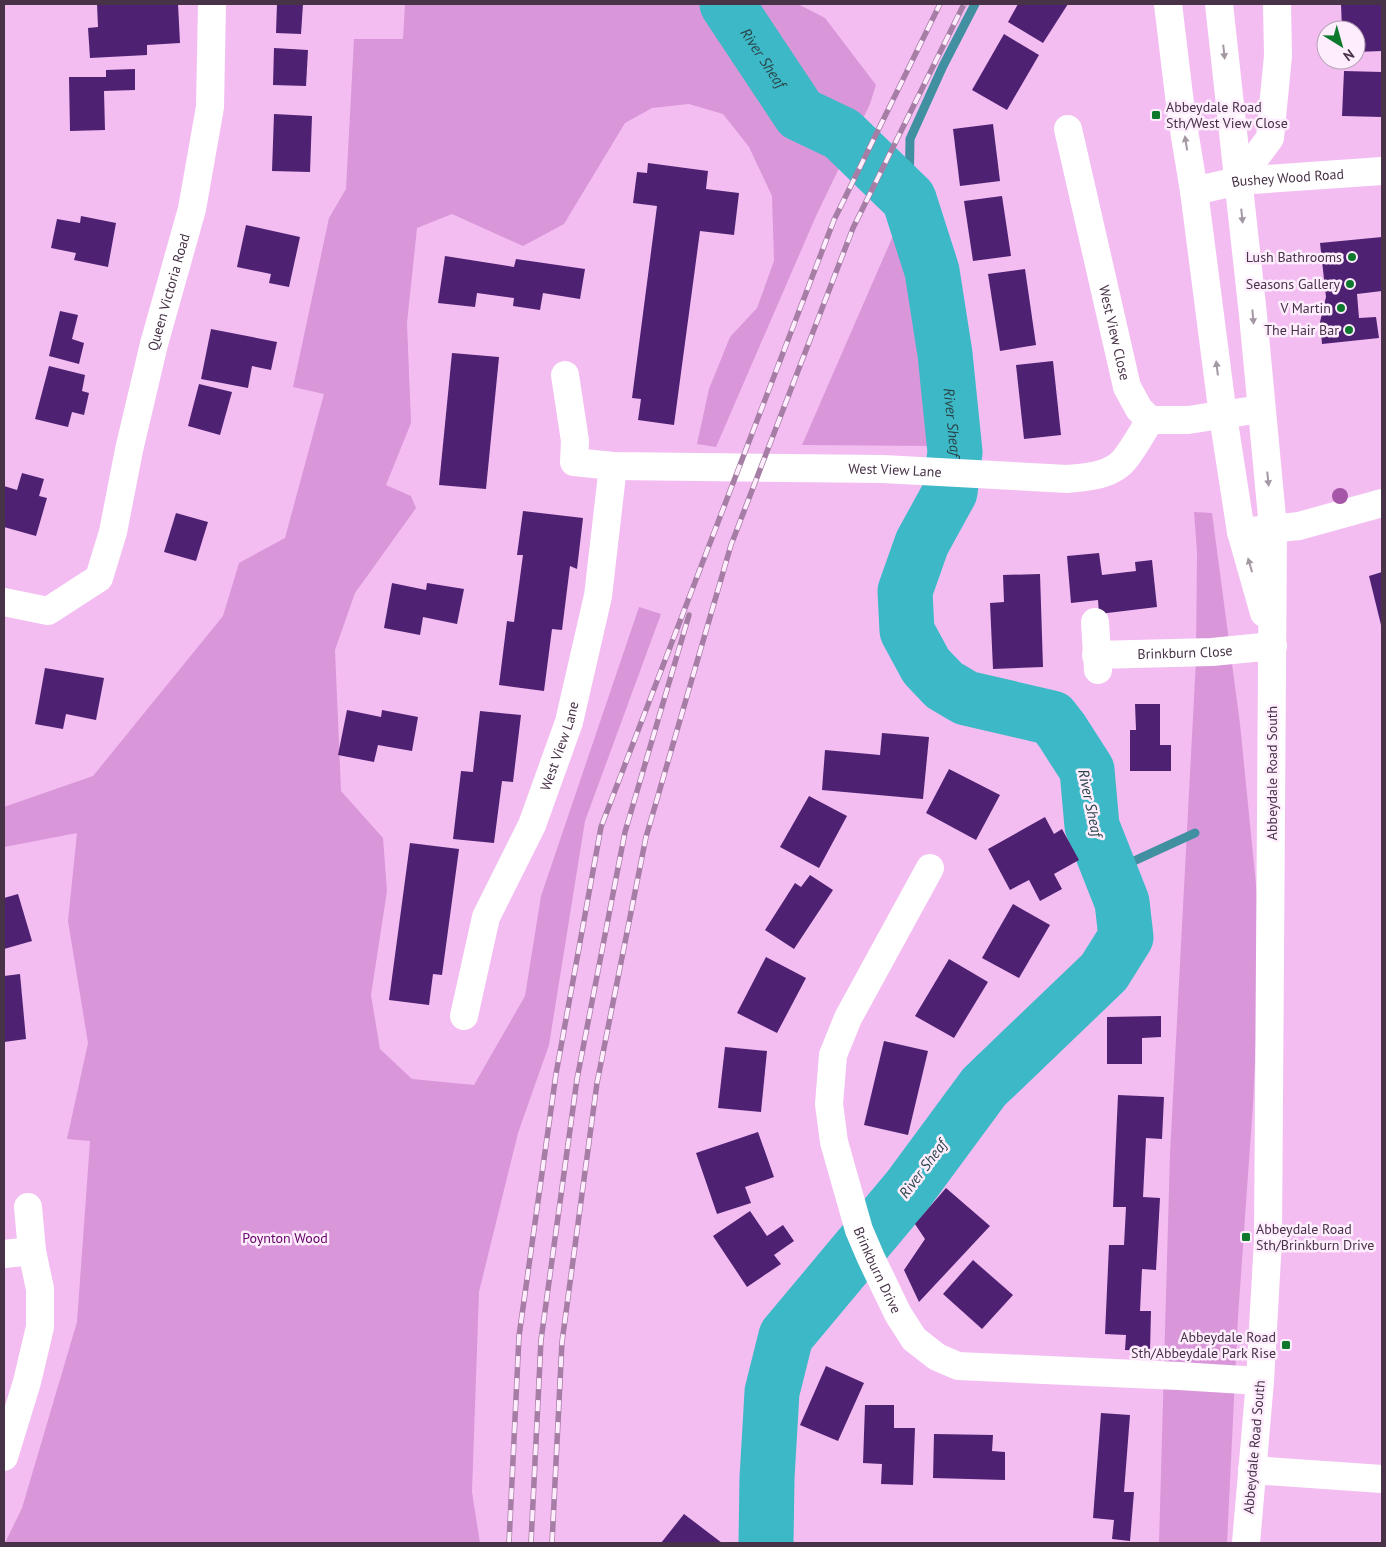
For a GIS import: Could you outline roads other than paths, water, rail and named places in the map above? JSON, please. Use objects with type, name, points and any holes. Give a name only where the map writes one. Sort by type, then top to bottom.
[{"type":"street","name":"Queen Victoria Road","points":[[4,602],[48,611],[99,578],[112,532],[154,344],[192,209],[210,107],[212,4]]},
{"type":"street","points":[[1168,4],[1223,416],[1241,532],[1273,646]]},
{"type":"street","name":"Abbeydale Road South","points":[[1219,4],[1253,315],[1273,528],[1268,1240],[1260,1381],[1246,1543]]},
{"type":"street","points":[[1238,180],[1270,138],[1278,56],[1277,4]]},
{"type":"street","name":"West View Close","points":[[1068,129],[1127,387],[1139,409],[1150,420]]},
{"type":"street","name":"Bushey Wood Road","points":[[1194,191],[1238,180],[1382,171]]},
{"type":"street","name":"West View Lane","points":[[565,375],[575,441],[574,462],[613,466],[883,470],[1068,480],[1110,471],[1124,461],[1150,420]]},
{"type":"street","points":[[1150,420],[1188,420],[1261,409]]},
{"type":"street","name":"West View Lane","points":[[464,1016],[486,917],[532,826],[569,722],[598,596],[613,466]]},
{"type":"street","points":[[1241,532],[1299,526],[1382,503]]},
{"type":"street","name":"Brinkburn Close","points":[[1094,622],[1097,663],[1273,646]]},
{"type":"street","name":"Brinkburn Drive","points":[[930,868],[848,1018],[833,1055],[829,1104],[834,1142],[859,1230],[898,1314],[914,1339],[937,1358],[958,1366],[1260,1381]]},
{"type":"street","points":[[4,1457],[27,1382],[40,1327],[40,1289],[32,1251],[28,1207]]},
{"type":"street","points":[[4,1254],[32,1251]]},
{"type":"street","points":[[1252,1470],[1382,1479]]},
{"type":"waterway","name":"River Sheaf","points":[[727,4],[800,114],[842,134],[909,199],[932,271],[945,354],[955,452],[950,492],[922,543],[905,591],[907,631],[926,666],[944,685],[966,698],[1052,718],[1062,731],[1087,770],[1092,826],[1122,902],[1126,937],[1104,972],[984,1087],[908,1190],[786,1336],[772,1392],[767,1478],[766,1543]]},
{"type":"waterway","points":[[909,199],[910,139],[943,66],[975,4]]},
{"type":"waterway","points":[[1110,872],[1195,833]]},
{"type":"railway","points":[[509,1543],[519,1336],[556,1074],[601,827],[834,220],[940,4]]},
{"type":"railway","points":[[552,1543],[562,1342],[597,1083],[646,837],[731,545],[853,228],[964,4]]},
{"type":"railway","points":[[531,1543],[541,1340],[577,1079],[625,832],[689,615]]},
{"type":"place","name":"Abbeydale Road Sth/West View Close","points":[[1156,115]]},
{"type":"place","name":"Lush Bathrooms","points":[[1352,257]]},
{"type":"place","name":"Seasons Gallery","points":[[1350,284]]},
{"type":"place","name":"V Martin","points":[[1341,308]]},
{"type":"place","name":"The Hair Bar","points":[[1349,330]]},
{"type":"place","name":"Abbeydale Road Sth/Brinkburn Drive","points":[[1246,1237]]},
{"type":"place","name":"Abbeydale Road Sth/Abbeydale Park Rise","points":[[1286,1345]]},
{"type":"park label","name":"Poynton Wood","points":[[285,1238]]}]
